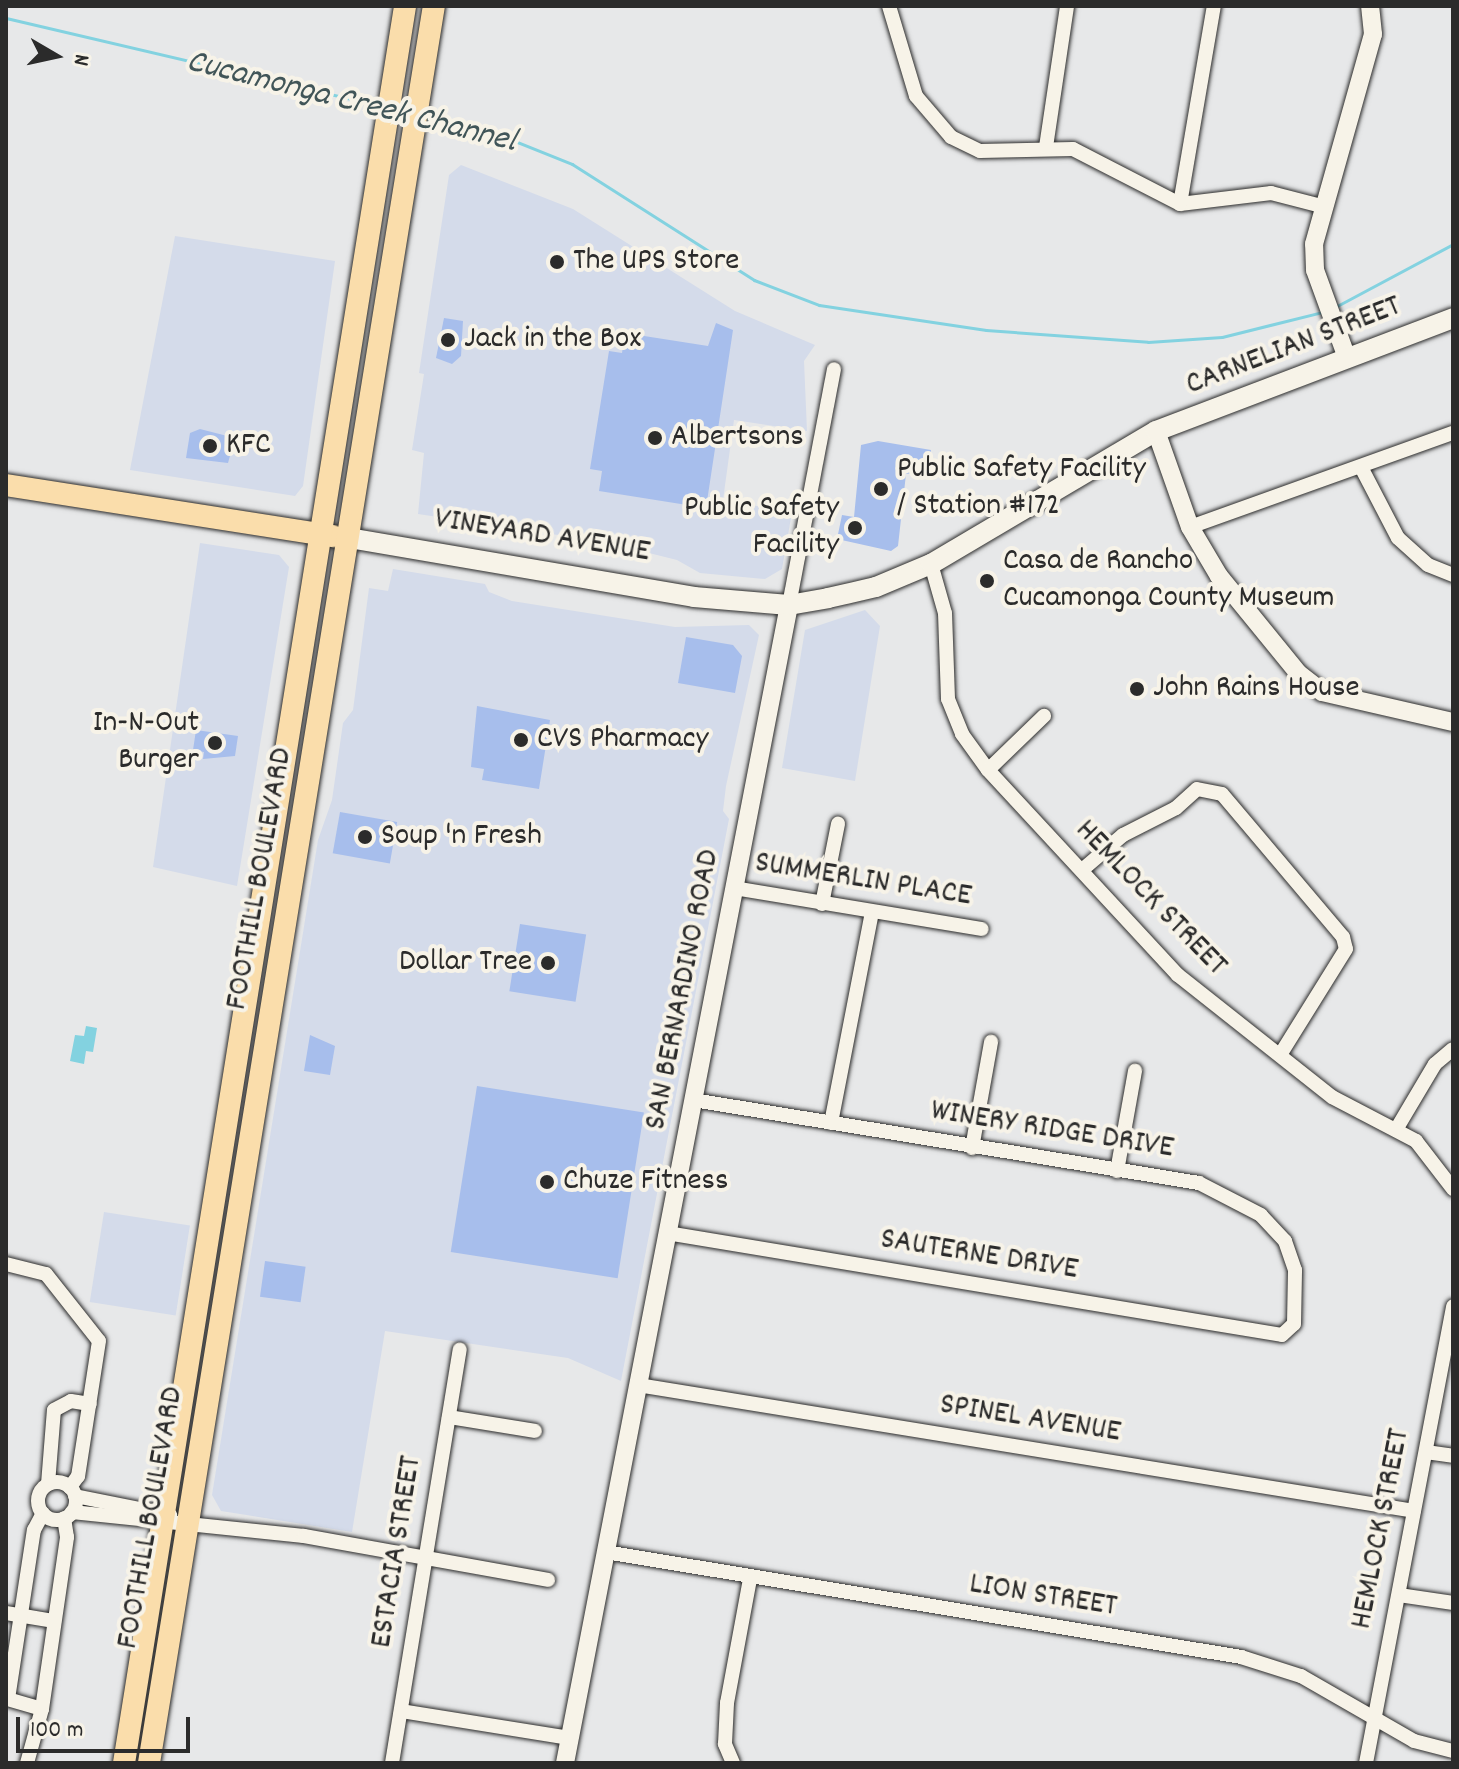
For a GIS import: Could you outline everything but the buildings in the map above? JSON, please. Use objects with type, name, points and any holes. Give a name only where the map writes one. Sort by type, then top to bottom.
[{"type":"main road","name":"FOOTHILL BOULEVARD","points":[[149,1763],[171,1519],[321,534],[394,101],[405,6]]},
{"type":"main road","name":"FOOTHILL BOULEVARD","points":[[124,1763],[349,538],[422,105],[434,6]]},
{"type":"main road","name":"CARNELIAN STREET","points":[[1156,431],[1453,318]]},
{"type":"main road","name":"VINEYARD AVENUE","points":[[6,485],[349,538],[694,597],[789,605],[876,587],[931,564],[1156,431]]},
{"type":"street","points":[[889,6],[916,96],[942,128],[980,151],[1046,147],[1073,149],[1180,204],[1271,193],[1325,207]]},
{"type":"street","points":[[1046,147],[1067,6]]},
{"type":"street","points":[[1180,204],[1214,6]]},
{"type":"street","points":[[1347,358],[1315,270],[1314,244],[1373,34],[1370,6]]},
{"type":"street","name":"SAN BERNARDINO ROAD","points":[[565,1763],[834,369]]},
{"type":"street","points":[[1156,431],[1190,527],[1276,651],[1322,692],[1453,722]]},
{"type":"street","points":[[1190,527],[1453,433]]},
{"type":"street","points":[[1361,467],[1398,538],[1428,565],[1453,575]]},
{"type":"street","name":"HEMLOCK STREET","points":[[931,564],[945,613],[948,699],[962,734],[988,770],[1178,975],[1332,1097],[1397,1128],[1432,1157],[1453,1189]]},
{"type":"street","points":[[988,770],[1044,716]]},
{"type":"street","points":[[1082,870],[1197,789],[1222,794],[1343,937],[1343,961],[1280,1055]]},
{"type":"street","points":[[822,904],[838,824]]},
{"type":"street","name":"SUMMERLIN PLACE","points":[[734,888],[982,929]]},
{"type":"street","points":[[831,1123],[872,912]]},
{"type":"street","points":[[972,1148],[991,1042]]},
{"type":"street","points":[[1397,1128],[1435,1064],[1453,1049]]},
{"type":"street","points":[[1117,1171],[1135,1071]]},
{"type":"street","name":"WINERY RIDGE DRIVE","points":[[693,1100],[1199,1183],[1261,1215],[1285,1241],[1295,1270],[1294,1324],[1282,1335]]},
{"type":"street","name":"SAUTERNE DRIVE","points":[[667,1233],[1282,1335]]},
{"type":"street","points":[[6,1264],[46,1274],[99,1341],[78,1476],[68,1515],[42,1709],[27,1763]]},
{"type":"street","name":"HEMLOCK STREET","points":[[1366,1763],[1453,1309]]},
{"type":"street","name":"ESTACIA STREET","points":[[392,1763],[460,1350]]},
{"type":"street","name":"SPINEL AVENUE","points":[[638,1385],[1414,1511]]},
{"type":"street","points":[[42,1709],[8,1699],[13,1614],[34,1530],[43,1513],[38,1499],[48,1484],[54,1410],[71,1401],[90,1404]]},
{"type":"street","points":[[449,1417],[535,1431]]},
{"type":"street","points":[[1426,1452],[1453,1456]]},
{"type":"street","points":[[48,1484],[171,1519]]},
{"type":"street","points":[[43,1513],[171,1519],[304,1536],[426,1561],[548,1580]]},
{"type":"street","name":"LION STREET","points":[[605,1552],[750,1579],[1241,1657],[1301,1676],[1414,1741],[1453,1751]]},
{"type":"street","points":[[733,1763],[725,1744],[727,1703],[750,1579]]},
{"type":"street","points":[[1399,1595],[1453,1603]]},
{"type":"street","points":[[13,1614],[54,1621]]},
{"type":"street","points":[[401,1711],[569,1738]]},
{"type":"shaded area","points":[[461,165],[573,209],[735,311],[815,345],[804,361],[807,431],[734,420],[723,500],[792,512],[782,569],[765,579],[700,573],[677,560],[605,542],[418,514],[424,453],[412,450],[424,374],[419,373],[449,175]]},
{"type":"shaded area","points":[[175,236],[335,261],[303,486],[295,496],[130,470]]},
{"type":"shaded area","points":[[200,543],[279,555],[289,567],[237,886],[153,867]]},
{"type":"shaded area","points":[[393,569],[485,584],[489,592],[512,601],[675,627],[749,625],[759,635],[726,786],[723,811],[729,819],[621,1381],[568,1358],[385,1331],[352,1532],[221,1511],[212,1495],[318,840],[332,800],[343,723],[353,710],[369,588],[388,591]]},
{"type":"shaded area","points":[[865,610],[880,626],[855,781],[782,768],[805,630]]},
{"type":"shaded area","points":[[104,1212],[190,1226],[176,1315],[90,1302]]},
{"type":"water","points":[[86,1026],[97,1028],[93,1052],[86,1051],[84,1064],[70,1061],[75,1035],[84,1036]]},
{"type":"waterway","name":"Cucamonga Creek Channel","points":[[6,18],[380,106]]},
{"type":"waterway","name":"Cucamonga Creek Channel","points":[[426,118],[500,135],[572,164],[754,280],[819,305],[986,330],[1148,342],[1222,337],[1322,312]]},
{"type":"waterway","name":"Cucamonga Creek Channel","points":[[1337,306],[1453,244]]},
{"type":"place","name":"The UPS Store","points":[[557,262]]},
{"type":"place","name":"Jack in the Box","points":[[448,340]]},
{"type":"place","name":"Albertsons","points":[[655,438]]},
{"type":"place","name":"KFC","points":[[210,446]]},
{"type":"place","name":"Public Safety Facility / Station #172","points":[[881,489]]},
{"type":"place","name":"Public Safety Facility","points":[[855,528]]},
{"type":"place","name":"Casa de Rancho Cucamonga County Museum","points":[[987,581]]},
{"type":"place","name":"John Rains House","points":[[1137,689]]},
{"type":"place","name":"CVS Pharmacy","points":[[521,740]]},
{"type":"place","name":"In-N-Out Burger","points":[[215,743]]},
{"type":"place","name":"Soup 'n Fresh","points":[[365,837]]},
{"type":"place","name":"Dollar Tree","points":[[548,963]]},
{"type":"place","name":"Chuze Fitness","points":[[547,1182]]}]
